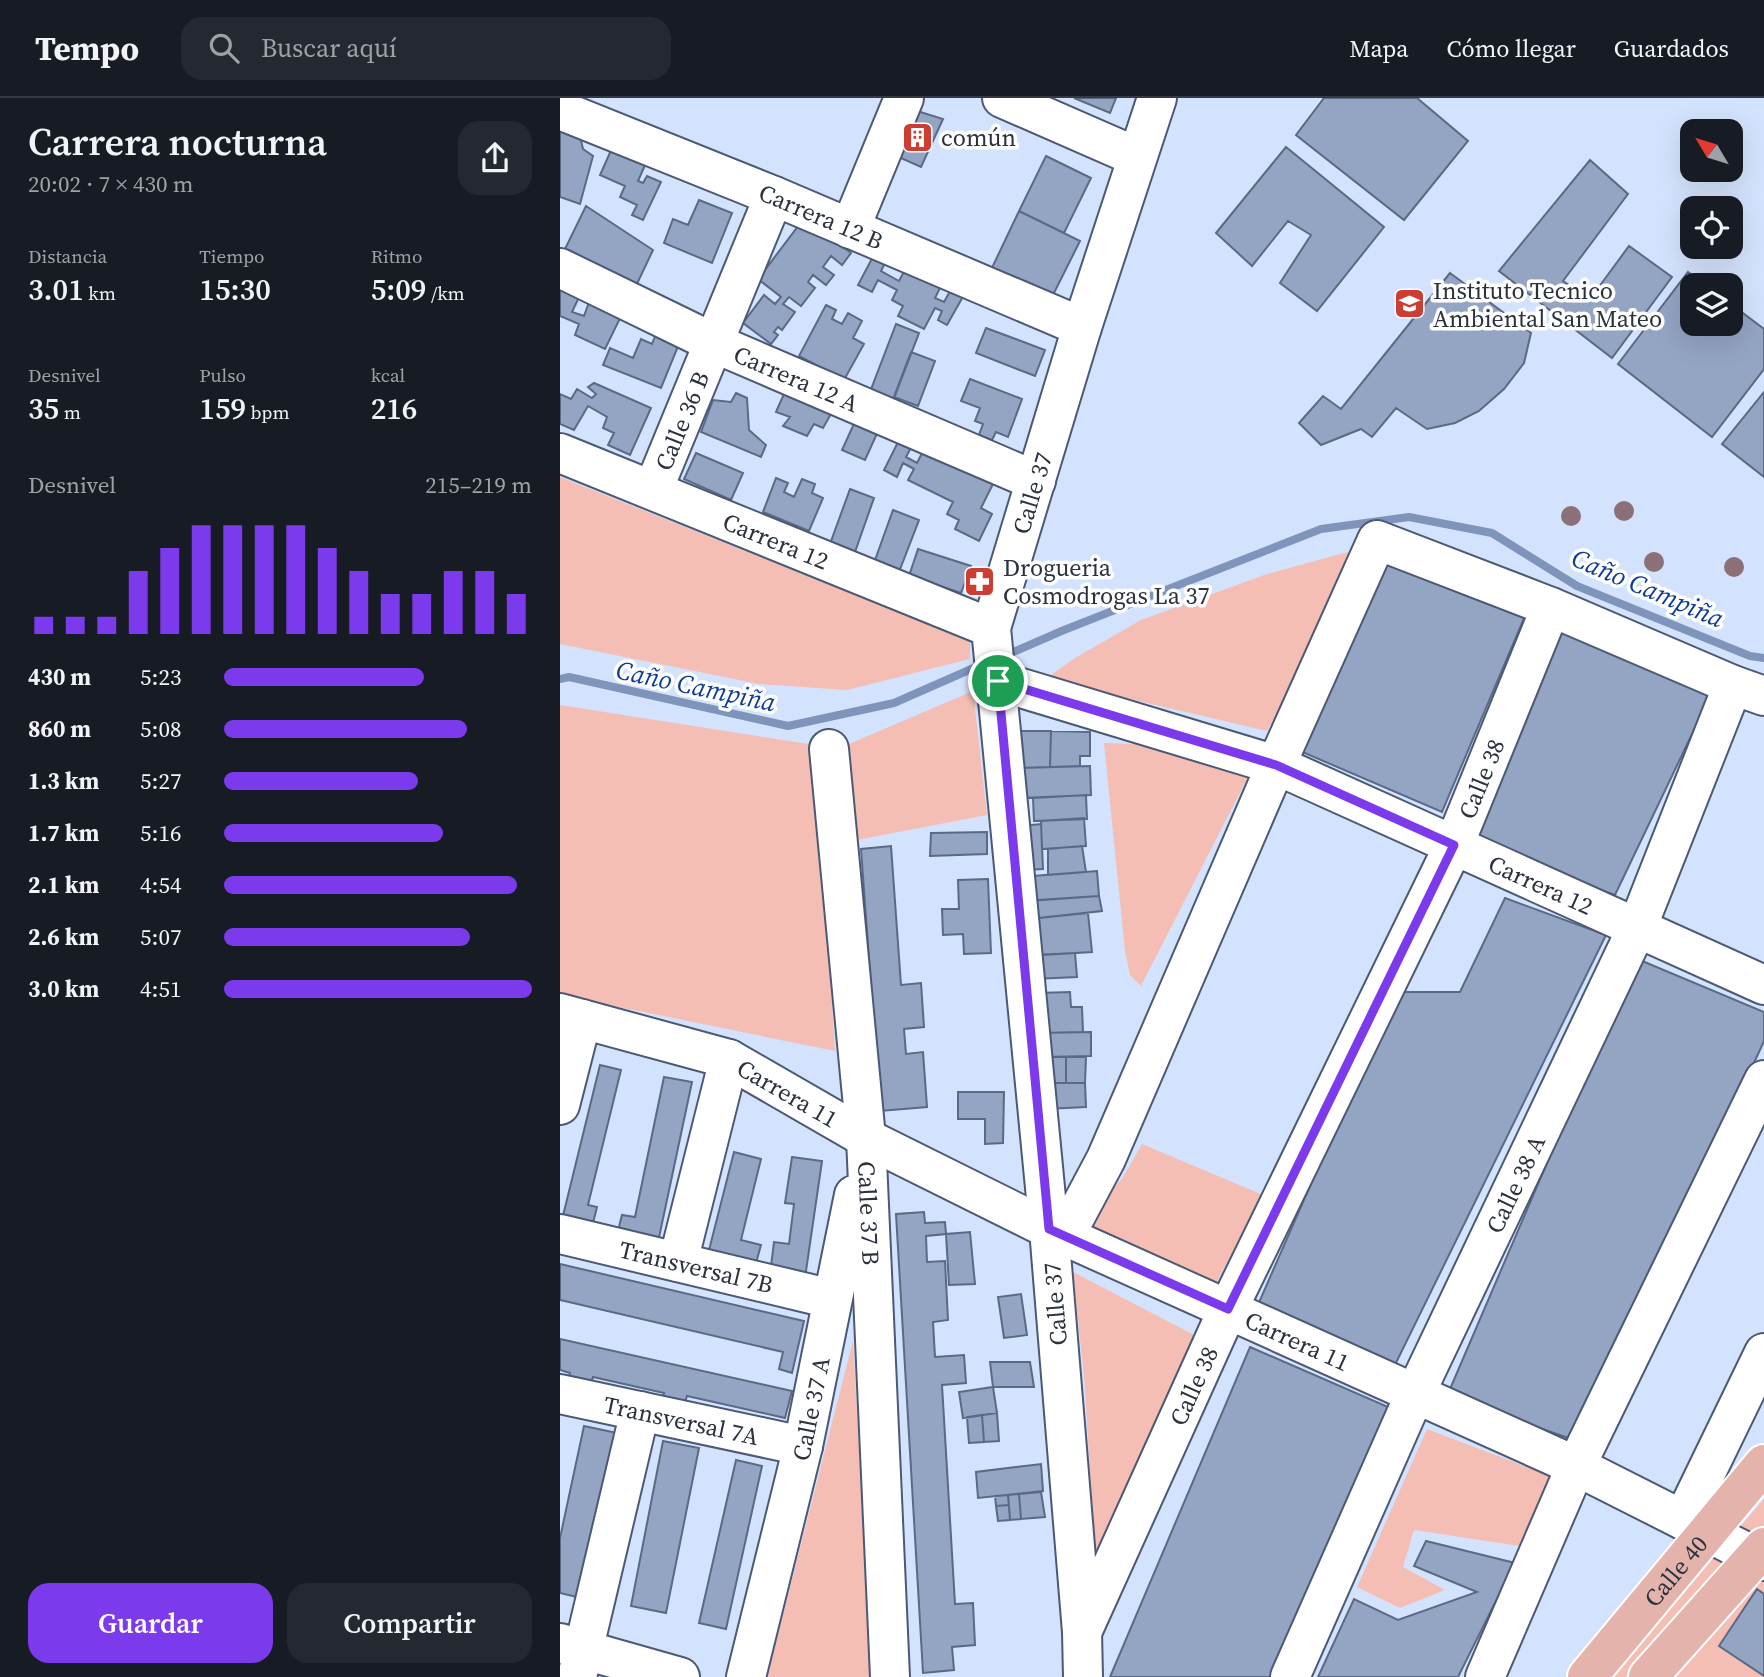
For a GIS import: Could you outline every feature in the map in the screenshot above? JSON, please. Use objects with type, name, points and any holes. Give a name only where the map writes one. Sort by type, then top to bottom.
[{"type":"main road","name":"Calle 40","points":[[1587,1677],[1695,1526],[1764,1464]]},
{"type":"main road","name":"Calle 40","points":[[1648,1677],[1761,1555]]},
{"type":"street","points":[[850,229],[904,98]]},
{"type":"street","points":[[1002,98],[1137,157],[1157,98]]},
{"type":"street","name":"Carrera 12 B","points":[[560,110],[774,196],[1082,327]]},
{"type":"street","name":"Calle 37","points":[[1083,1677],[1057,1233],[994,655],[1036,481],[1137,157]]},
{"type":"street","name":"Calle 36 B","points":[[653,490],[774,196]]},
{"type":"street","name":"Carrera 12 A","points":[[560,268],[714,343],[1036,481]]},
{"type":"street","name":"Carrera 12","points":[[560,453],[653,490],[994,655],[1276,765],[1764,985]]},
{"type":"street","points":[[1057,1233],[1106,1159],[1276,765],[1377,540],[1552,607],[1748,691]]},
{"type":"street","name":"Calle 38","points":[[1082,1632],[1228,1309],[1454,845],[1552,607]]},
{"type":"street","name":"Calle 38 A","points":[[1290,1677],[1415,1394],[1748,691]]},
{"type":"street","name":"Calle 37 B","points":[[829,749],[866,1138],[890,1677]]},
{"type":"street","points":[[560,1105],[571,1016]]},
{"type":"street","name":"Carrera 11","points":[[571,1016],[729,1059],[866,1138],[1057,1233],[1576,1466],[1695,1526],[1761,1555]]},
{"type":"street","points":[[678,1262],[729,1059]]},
{"type":"street","points":[[1485,1677],[1576,1466],[1764,1080]]},
{"type":"street","name":"Calle 37 A","points":[[746,1677],[803,1446],[866,1138]]},
{"type":"street","name":"Transversal 7B","points":[[560,1234],[832,1299]]},
{"type":"street","points":[[1695,1526],[1764,1353]]},
{"type":"street","name":"Transversal 7A","points":[[560,1394],[803,1446]]},
{"type":"street","points":[[640,1411],[573,1656],[680,1677]]},
{"type":"shaded area","points":[[560,477],[970,641],[970,659],[847,690],[759,684],[560,644]]},
{"type":"shaded area","points":[[1355,550],[1319,633],[1267,731],[1045,679],[1075,658],[1141,620],[1267,574]]},
{"type":"shaded area","points":[[973,691],[987,815],[852,841],[849,744]]},
{"type":"shaded area","points":[[560,705],[815,745],[835,1051],[560,995]]},
{"type":"shaded area","points":[[1104,743],[1159,745],[1251,771],[1141,986],[1130,975],[1125,951]]},
{"type":"shaded area","points":[[1142,1144],[1263,1195],[1214,1287],[1070,1229],[1122,1179]]},
{"type":"shaded area","points":[[1073,1272],[1202,1339],[1095,1561],[1085,1387]]},
{"type":"shaded area","points":[[853,1341],[872,1677],[767,1677]]},
{"type":"shaded area","points":[[1427,1429],[1561,1480],[1526,1547],[1414,1530],[1403,1567],[1445,1590],[1400,1608],[1357,1587]]},
{"type":"shaded area","points":[[1764,1499],[1764,1677],[1612,1677]]},
{"type":"building","points":[[1074,98],[1116,98],[1110,113]]},
{"type":"building","points":[[1324,98],[1417,98],[1468,141],[1404,220],[1296,135]]},
{"type":"building","name":"común","points":[[911,109],[943,119],[921,167],[894,155]]},
{"type":"building","points":[[577,123],[583,149],[593,156],[580,204],[560,197],[560,131]]},
{"type":"building","points":[[616,139],[650,154],[638,181],[643,183],[647,176],[661,182],[643,220],[632,215],[637,205],[620,197],[625,186],[600,175]]},
{"type":"building","points":[[1286,147],[1384,227],[1317,311],[1280,283],[1311,235],[1288,221],[1252,266],[1216,233]]},
{"type":"building","points":[[1046,156],[1091,178],[1064,233],[1019,211]]},
{"type":"building","points":[[1590,160],[1628,194],[1563,281],[1590,299],[1629,246],[1672,277],[1612,358],[1499,271]]},
{"type":"building","points":[[699,200],[732,213],[712,263],[664,243],[673,219],[688,225]]},
{"type":"building","points":[[586,206],[653,250],[636,286],[564,251]]},
{"type":"building","points":[[1019,211],[1080,241],[1050,301],[990,272]]},
{"type":"building","points":[[799,225],[810,233],[816,226],[851,253],[842,265],[831,256],[823,267],[834,275],[826,285],[813,275],[808,282],[815,288],[801,306],[789,297],[783,304],[795,312],[782,330],[778,327],[774,332],[778,335],[771,344],[743,323],[764,295],[775,304],[781,297],[758,279]]},
{"type":"building","points":[[876,251],[888,257],[881,271],[899,281],[908,264],[943,282],[935,298],[944,302],[953,286],[965,293],[947,325],[938,320],[942,311],[935,308],[924,329],[898,316],[903,306],[892,300],[897,290],[878,280],[872,292],[858,285]]},
{"type":"building","points":[[1450,273],[1531,333],[1524,363],[1504,389],[1479,411],[1455,423],[1427,429],[1396,408],[1372,437],[1361,429],[1321,445],[1299,423],[1323,396],[1341,409]]},
{"type":"building","points":[[1680,283],[1680,336],[1743,336],[1743,313],[1764,329],[1764,369],[1712,437],[1618,364]]},
{"type":"building","points":[[560,285],[581,293],[572,312],[584,316],[592,294],[626,306],[605,349],[575,335],[579,324],[560,316]]},
{"type":"building","points":[[826,305],[836,310],[832,319],[842,324],[848,313],[862,321],[853,338],[864,344],[844,380],[799,356]]},
{"type":"building","points":[[896,324],[919,333],[893,401],[870,392]]},
{"type":"building","points":[[986,328],[1045,350],[1035,376],[976,353]]},
{"type":"building","points":[[658,329],[681,339],[661,388],[603,365],[610,348],[633,358],[641,339],[652,344]]},
{"type":"building","points":[[911,352],[935,361],[918,406],[894,397]]},
{"type":"building","points":[[970,379],[1022,399],[1008,437],[996,432],[992,440],[979,435],[983,424],[975,421],[980,408],[961,401]]},
{"type":"building","points":[[594,383],[651,408],[630,455],[608,445],[614,433],[603,428],[607,417],[588,406],[574,430],[560,424],[560,394],[571,399],[577,389],[592,398],[596,394],[588,387]]},
{"type":"building","points":[[787,387],[836,405],[823,428],[814,424],[807,436],[783,426],[790,417],[776,412]]},
{"type":"building","points":[[1764,392],[1764,477],[1722,444]]},
{"type":"building","points":[[736,393],[747,398],[749,430],[766,445],[761,457],[701,432],[713,400],[731,402]]},
{"type":"building","points":[[857,417],[880,427],[865,460],[842,450]]},
{"type":"building","points":[[902,434],[915,440],[906,457],[917,463],[928,441],[997,476],[981,508],[992,514],[979,541],[955,529],[959,520],[947,514],[953,502],[908,480],[914,469],[903,463],[897,477],[884,470]]},
{"type":"building","points":[[696,453],[743,473],[731,500],[684,479]]},
{"type":"building","points":[[776,478],[788,483],[784,492],[794,497],[802,479],[815,484],[812,493],[823,498],[809,531],[763,512]]},
{"type":"building","points":[[850,489],[874,498],[855,552],[830,544]]},
{"type":"building","points":[[893,510],[919,520],[899,572],[874,563]]},
{"type":"building","points":[[918,549],[971,566],[961,593],[909,576]]},
{"type":"building","points":[[1387,557],[1530,604],[1442,812],[1300,751]]},
{"type":"building","points":[[1561,632],[1715,686],[1615,895],[1468,843]]},
{"type":"building","points":[[1011,731],[1051,731],[1050,767],[1012,768]]},
{"type":"building","points":[[1051,731],[1090,732],[1090,756],[1080,756],[1080,766],[1050,767]]},
{"type":"building","points":[[1090,766],[1091,795],[1021,798],[1020,768]]},
{"type":"building","points":[[1086,795],[1087,819],[1034,821],[1033,798]]},
{"type":"building","points":[[1084,818],[1086,846],[1042,849],[1041,821]]},
{"type":"building","points":[[1041,824],[1043,869],[1025,870],[1022,826]]},
{"type":"building","points":[[987,832],[987,854],[930,856],[931,833]]},
{"type":"building","points":[[891,846],[901,985],[921,983],[924,1027],[904,1029],[906,1054],[923,1052],[927,1107],[880,1111],[861,849]]},
{"type":"building","points":[[1082,846],[1086,872],[1048,875],[1048,849]]},
{"type":"building","points":[[1097,871],[1099,896],[1022,901],[1020,877]]},
{"type":"building","points":[[988,879],[991,953],[964,954],[963,934],[943,935],[942,909],[959,909],[958,880]]},
{"type":"building","points":[[1099,896],[1102,911],[1029,919],[1029,901]]},
{"type":"building","points":[[1505,898],[1606,935],[1393,1369],[1257,1307],[1395,992],[1460,992]]},
{"type":"building","points":[[1088,913],[1092,952],[1026,956],[1029,919]]},
{"type":"building","points":[[1075,953],[1077,977],[1034,979],[1033,955]]},
{"type":"building","points":[[1635,958],[1764,1012],[1764,1041],[1580,1442],[1447,1396]]},
{"type":"building","points":[[1070,992],[1071,1007],[1082,1007],[1083,1032],[1039,1033],[1038,993]]},
{"type":"building","points":[[1091,1032],[1091,1056],[1043,1057],[1039,1033]]},
{"type":"building","points":[[1043,1057],[1066,1057],[1066,1083],[1042,1083]]},
{"type":"building","points":[[1066,1057],[1086,1057],[1085,1083],[1066,1083]]},
{"type":"building","points":[[600,1065],[621,1070],[588,1205],[597,1207],[590,1235],[560,1228]]},
{"type":"building","points":[[664,1077],[692,1082],[657,1247],[616,1239],[622,1215],[635,1217]]},
{"type":"building","points":[[1045,1083],[1085,1083],[1086,1107],[1046,1109]]},
{"type":"building","points":[[958,1092],[1004,1092],[1003,1143],[985,1144],[985,1119],[958,1119]]},
{"type":"building","points":[[734,1152],[761,1159],[741,1240],[761,1245],[754,1270],[707,1258]]},
{"type":"building","points":[[792,1157],[822,1161],[805,1278],[770,1274],[774,1242],[789,1244],[794,1204],[785,1203]]},
{"type":"building","points":[[924,1212],[925,1223],[945,1222],[946,1234],[926,1236],[927,1262],[945,1261],[948,1320],[933,1322],[935,1357],[964,1355],[966,1383],[942,1385],[955,1604],[973,1603],[975,1645],[952,1647],[954,1670],[923,1673],[896,1214]]},
{"type":"building","points":[[970,1232],[975,1284],[949,1285],[946,1234]]},
{"type":"building","points":[[560,1264],[804,1321],[792,1373],[779,1369],[783,1352],[560,1300]]},
{"type":"building","points":[[1021,1294],[1027,1335],[1004,1338],[998,1297]]},
{"type":"building","points":[[560,1339],[792,1391],[785,1418],[687,1396],[684,1406],[662,1401],[664,1393],[593,1377],[590,1387],[567,1382],[570,1373],[560,1370]]},
{"type":"building","points":[[1250,1347],[1395,1410],[1275,1677],[1110,1677]]},
{"type":"building","points":[[990,1362],[1030,1362],[1034,1387],[993,1387]]},
{"type":"building","points":[[993,1387],[997,1413],[963,1418],[959,1392]]},
{"type":"building","points":[[997,1413],[999,1441],[984,1442],[982,1415]]},
{"type":"building","points":[[982,1415],[984,1442],[969,1443],[967,1417]]},
{"type":"building","points":[[584,1426],[617,1433],[581,1598],[560,1593],[560,1538]]},
{"type":"building","points":[[663,1441],[699,1448],[666,1613],[631,1606]]},
{"type":"building","points":[[736,1460],[762,1466],[726,1629],[699,1623]]},
{"type":"building","points":[[1041,1464],[1043,1491],[978,1498],[976,1472]]},
{"type":"building","points":[[1041,1492],[1045,1517],[1021,1519],[1019,1494]]},
{"type":"building","points":[[1019,1494],[1021,1519],[1010,1520],[1008,1495]]},
{"type":"building","points":[[1008,1495],[1009,1505],[996,1506],[995,1496]]},
{"type":"building","points":[[1009,1505],[1010,1520],[998,1521],[996,1506]]},
{"type":"building","points":[[1426,1541],[1515,1563],[1458,1677],[1318,1677],[1354,1599],[1398,1620],[1477,1592],[1414,1566]]},
{"type":"building","points":[[1757,1589],[1764,1594],[1764,1676],[1719,1646]]},
{"type":"waterway","name":"Caño Campiña","points":[[1004,656],[1321,529],[1409,517],[1492,533],[1577,586],[1750,656],[1764,658]]},
{"type":"waterway","name":"Caño Campiña","points":[[560,679],[569,677],[788,726],[894,703],[985,663]]},
{"type":"place","name":"común","points":[[918,137]]},
{"type":"place","name":"Instituto Tecnico Ambiental San Mateo","points":[[1410,304]]},
{"type":"place","name":"Drogueria Cosmodrogas La 37","points":[[980,581]]},
{"type":"route","points":[[998,681],[1276,765],[1454,845],[1228,1309],[1049,1229],[998,681]]}]
